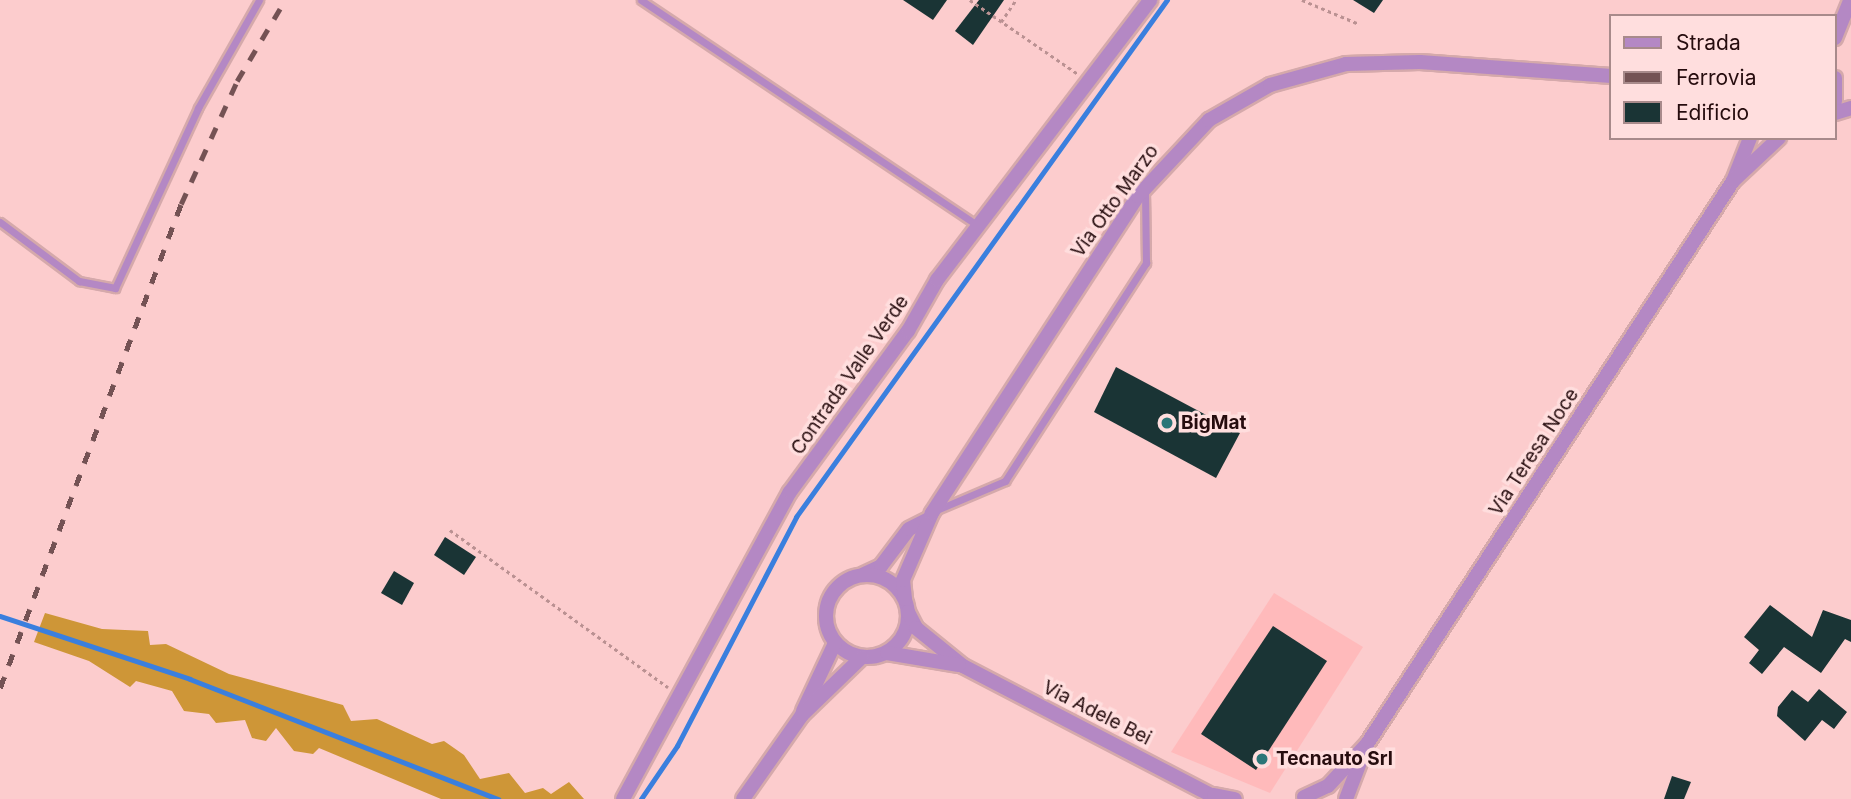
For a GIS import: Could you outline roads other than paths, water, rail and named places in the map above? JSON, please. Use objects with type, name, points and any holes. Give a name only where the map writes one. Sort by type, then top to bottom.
[{"type":"street","name":"Contrada Valle Verde","points":[[623,799],[682,697],[790,492],[978,226],[1086,80],[1150,0]]},
{"type":"street","points":[[1837,14],[1850,0]]},
{"type":"street","points":[[1837,33],[1850,0]]},
{"type":"street","name":"Via Otto Marzo","points":[[906,606],[903,580],[930,516],[1146,185],[1223,110],[1306,72],[1409,62],[1610,76]]},
{"type":"street","name":"Via Teresa Noce","points":[[1306,798],[1328,786],[1367,744],[1733,181],[1749,140]]},
{"type":"street","name":"Via Teresa Noce","points":[[1733,181],[1777,140]]},
{"type":"street","name":"Via Otto Marzo","points":[[863,575],[881,566],[909,529],[930,516]]},
{"type":"street","points":[[743,799],[802,715],[835,643],[826,607],[839,585],[863,575],[887,580],[906,606],[916,628],[963,666]]},
{"type":"street","points":[[886,653],[902,637],[906,606]]},
{"type":"street","points":[[835,643],[862,657]]},
{"type":"street","points":[[802,715],[862,657],[886,653],[963,666]]},
{"type":"street","name":"Via Adele Bei","points":[[963,666],[1216,797],[1235,799]]},
{"type":"street","name":"Via Teresa Noce","points":[[1346,799],[1367,744]]},
{"type":"lane","points":[[0,222],[79,281],[114,288],[198,108],[259,0]]},
{"type":"lane","points":[[641,0],[978,226]]},
{"type":"lane","points":[[930,516],[1005,481],[1146,263],[1146,185]]},
{"type":"waterway","points":[[641,799],[677,746],[796,517],[1167,0]]},
{"type":"waterway","points":[[0,616],[190,679],[498,799]]},
{"type":"railway","points":[[0,688],[181,204],[237,81],[285,0]]},
{"type":"place","name":"BigMat","points":[[1167,423]]},
{"type":"place","name":"Tecnauto Srl","points":[[1262,759]]}]
